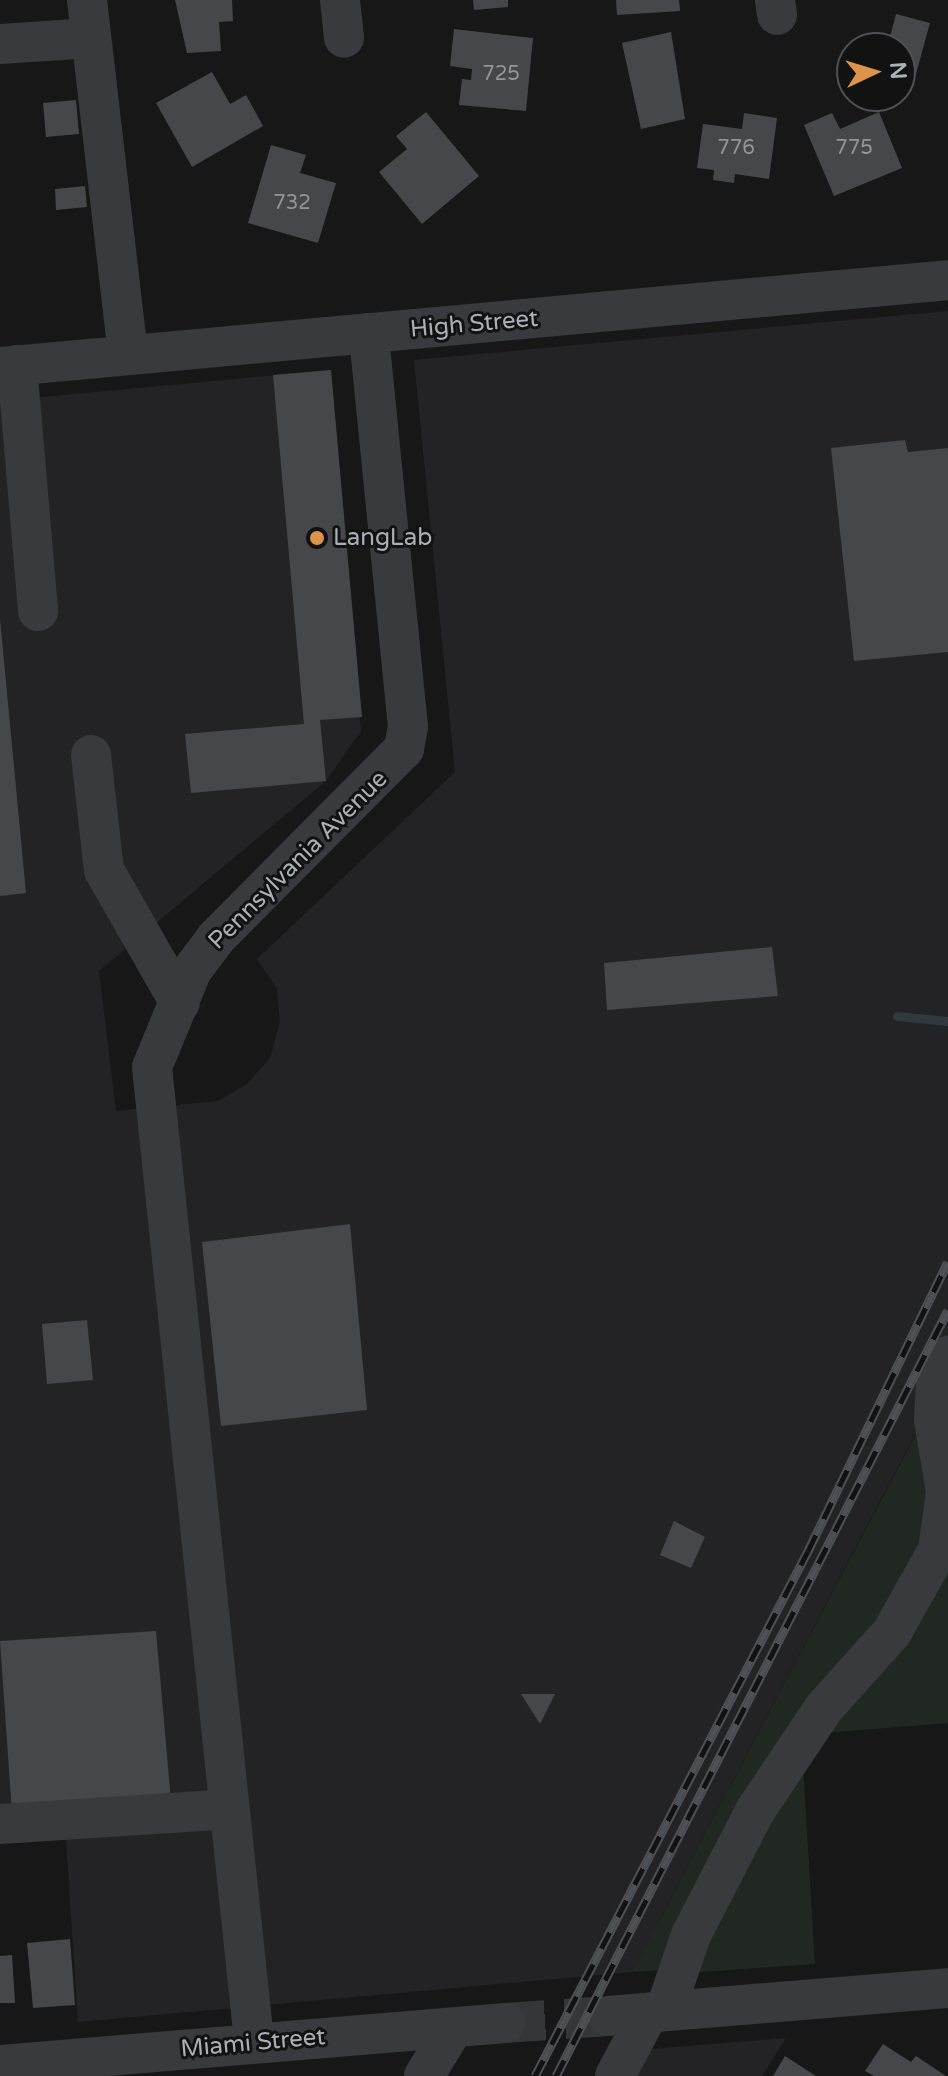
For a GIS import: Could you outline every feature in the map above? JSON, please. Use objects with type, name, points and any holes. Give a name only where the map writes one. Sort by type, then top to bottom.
[{"type":"street","points":[[0,44],[89,19],[128,355]]},
{"type":"street","name":"High Street","points":[[8,366],[948,280]]},
{"type":"street","name":"Pennsylvania Avenue","points":[[254,2041],[152,1067],[192,970],[215,939],[404,749],[408,727],[369,333]]},
{"type":"street","points":[[8,366],[38,611]]},
{"type":"street","points":[[91,755],[104,870],[180,1003]]},
{"type":"street","points":[[615,2076],[657,2012],[691,1935],[755,1811],[824,1708],[892,1632],[938,1550],[946,1492],[935,1394],[948,1356]]},
{"type":"street","points":[[0,1824],[229,1809]]},
{"type":"street","points":[[608,2016],[948,1988]]},
{"type":"street","name":"Miami Street","points":[[0,2065],[254,2041],[505,2023]]},
{"type":"street","points":[[424,2076],[454,2027]]},
{"type":"shaded area","points":[[948,311],[948,1372],[632,1972],[78,2022],[65,1826],[0,1814],[0,401],[331,370],[361,731],[326,781],[99,971],[116,1111],[218,1101],[247,1084],[270,1058],[280,1022],[277,988],[257,959],[455,772],[414,360]]},
{"type":"shaded area","points":[[923,1421],[934,1493],[923,1558],[661,1970],[632,1972]]},
{"type":"shaded area","points":[[948,1562],[948,1723],[823,1733]]},
{"type":"shaded area","points":[[803,1765],[815,1964],[687,1973]]},
{"type":"shaded area","points":[[786,2038],[762,2076],[625,2076],[638,2050]]},
{"type":"building","points":[[175,0],[232,0],[233,21],[219,22],[221,51],[187,53]]},
{"type":"building","points":[[473,0],[508,0],[508,7],[474,10]]},
{"type":"building","points":[[616,0],[679,0],[680,11],[617,15]]},
{"type":"building","points":[[896,14],[930,23],[916,74],[916,32],[891,32]]},
{"type":"building","points":[[454,29],[533,38],[526,111],[459,105],[462,79],[471,80],[472,69],[450,66]]},
{"type":"building","points":[[671,32],[685,119],[641,129],[622,43]]},
{"type":"building","points":[[212,72],[230,104],[246,95],[263,126],[192,167],[156,103]]},
{"type":"building","points":[[76,100],[79,134],[46,137],[43,103]]},
{"type":"building","points":[[426,112],[479,176],[422,224],[379,172],[407,149],[396,136]]},
{"type":"building","points":[[879,112],[902,168],[834,196],[804,125],[832,113],[840,129]]},
{"type":"building","points":[[744,113],[777,118],[769,179],[735,174],[734,183],[713,180],[714,170],[697,168],[703,124],[742,129]]},
{"type":"building","points":[[271,145],[306,155],[300,173],[336,183],[318,243],[248,223]]},
{"type":"building","points":[[85,186],[87,207],[56,210],[55,189]]},
{"type":"building","name":"LangLab","points":[[331,370],[362,717],[320,720],[326,781],[191,793],[185,734],[304,724],[273,375]]},
{"type":"building","points":[[905,440],[908,452],[948,448],[948,652],[854,661],[831,448]]},
{"type":"building","points":[[0,619],[26,893],[0,896]]},
{"type":"building","points":[[772,947],[778,996],[607,1010],[604,963]]},
{"type":"building","points":[[350,1224],[367,1410],[221,1426],[202,1242]]},
{"type":"building","points":[[87,1320],[93,1380],[47,1384],[42,1324]]},
{"type":"building","points":[[674,1521],[705,1537],[691,1568],[660,1555]]},
{"type":"building","points":[[156,1631],[171,1801],[12,1813],[0,1641]]},
{"type":"building","points":[[521,1694],[555,1694],[540,1724]]},
{"type":"building","points":[[70,1939],[75,2005],[33,2008],[27,1943]]},
{"type":"building","points":[[12,1955],[15,2003],[0,2003],[0,1956]]},
{"type":"building","points":[[883,2044],[911,2062],[916,2056],[946,2076],[874,2076],[865,2071]]},
{"type":"building","points":[[785,2056],[816,2076],[773,2076]]},
{"type":"waterway","points":[[897,1016],[948,1021]]},
{"type":"tunnel","points":[[505,2023],[608,2016]]},
{"type":"railway","points":[[535,2076],[808,1551],[948,1262]]},
{"type":"railway","points":[[556,2076],[948,1310]]},
{"type":"place","name":"LangLab","points":[[317,538]]}]
